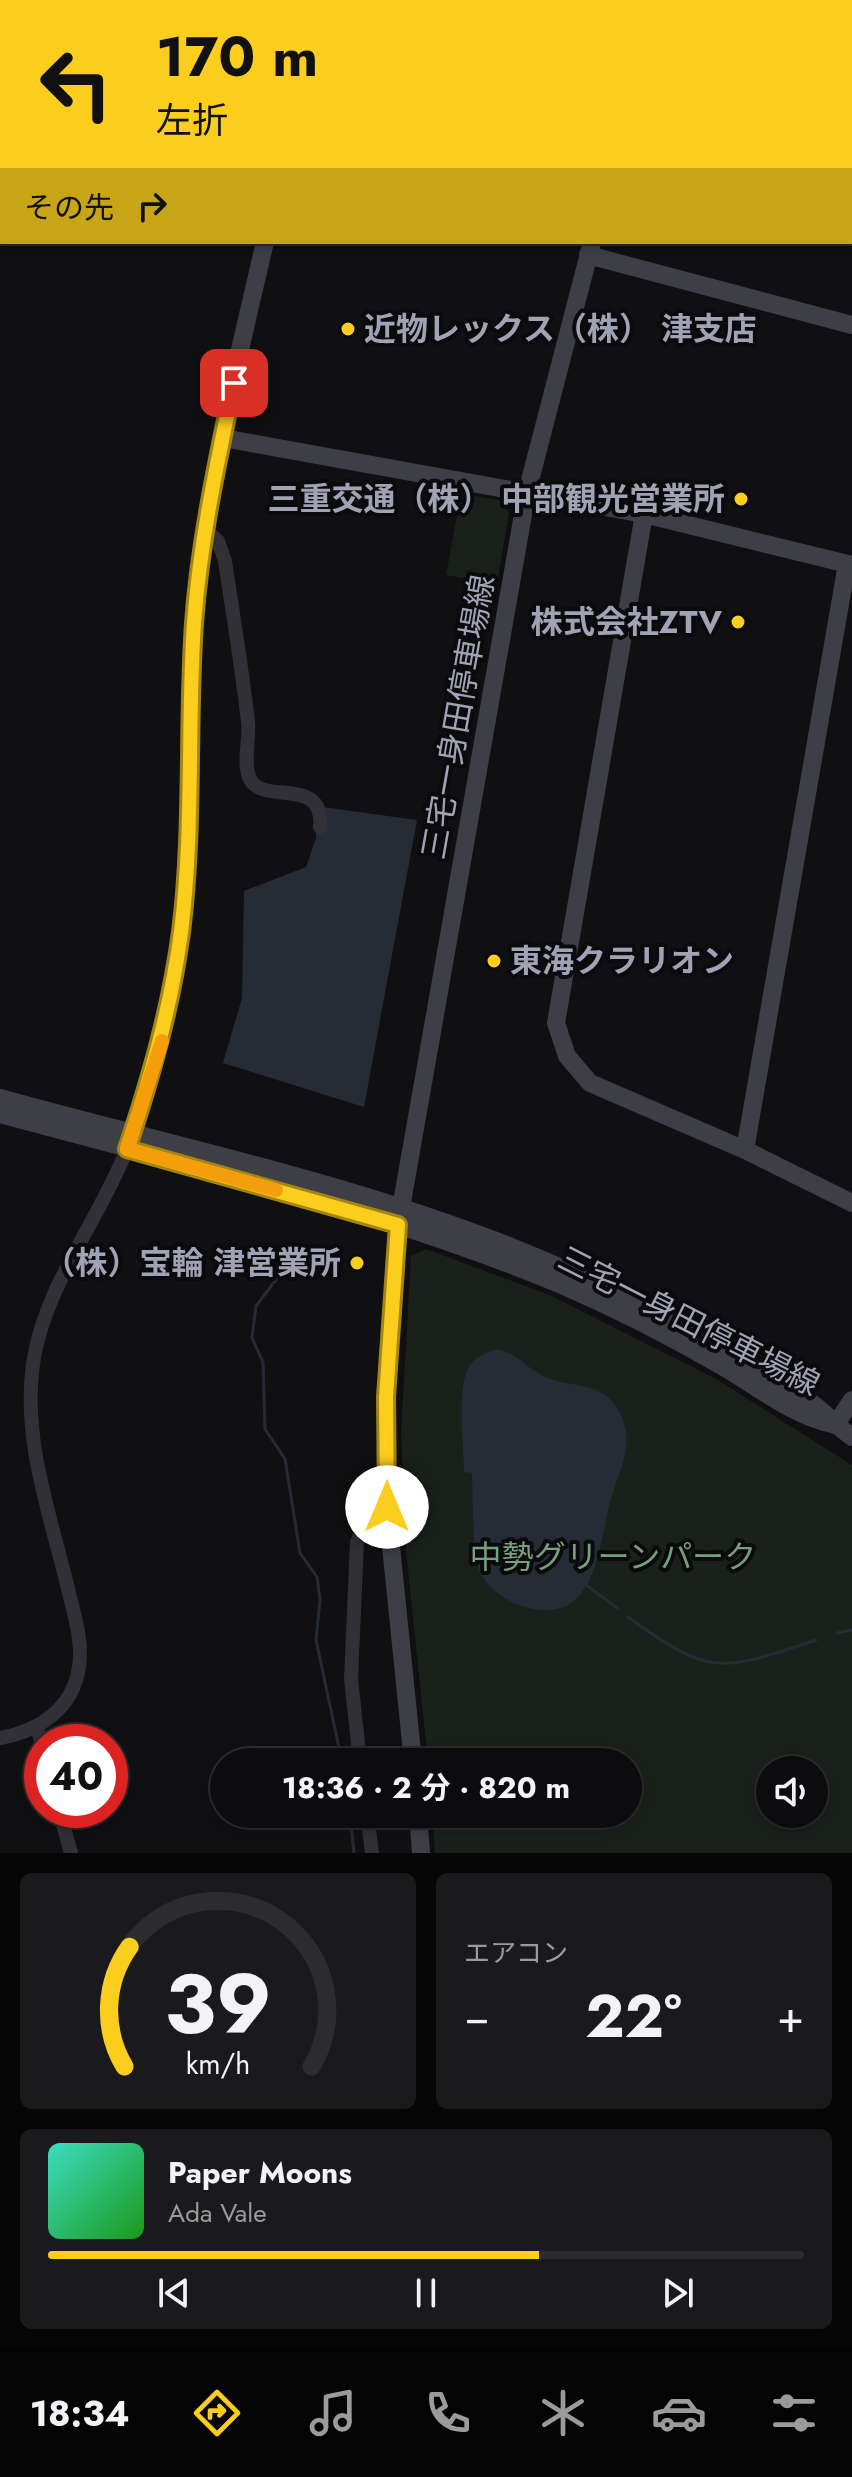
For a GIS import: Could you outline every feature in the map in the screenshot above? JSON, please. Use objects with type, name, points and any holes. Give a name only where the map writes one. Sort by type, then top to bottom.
[{"type":"street","points":[[41,1724],[56,1712],[70,1693],[81,1652],[32,1432],[28,1396],[33,1361],[45,1314],[114,1181],[162,1041],[181,928],[194,621],[205,530],[265,244]]},
{"type":"street","points":[[590,249],[852,325]]},
{"type":"street","name":"三宅一身田停車場線","points":[[590,249],[527,492],[400,1216],[560,1285],[703,1355],[808,1419],[835,1425],[852,1437]]},
{"type":"street","points":[[223,438],[644,514],[850,565],[745,1150]]},
{"type":"street","points":[[644,514],[556,1023],[567,1056],[590,1083],[745,1150],[852,1203]]},
{"type":"street","points":[[205,530],[218,541],[225,561],[249,725],[249,777],[253,785],[262,789],[308,797],[319,810],[320,827]]},
{"type":"street","points":[[0,1098],[129,1142]]},
{"type":"street","points":[[0,1114],[129,1142],[400,1216],[386,1397],[387,1507],[412,1748]]},
{"type":"street","points":[[835,1425],[852,1400]]},
{"type":"street","points":[[358,1748],[351,1679],[357,1542],[366,1521],[387,1507]]},
{"type":"street","points":[[0,1738],[24,1731]]},
{"type":"street","points":[[64,1828],[71,1853]]},
{"type":"street","points":[[369,1828],[372,1853]]},
{"type":"street","points":[[419,1828],[421,1853]]},
{"type":"green space","points":[[461,494],[501,500],[509,513],[497,584],[446,575]]},
{"type":"green space","name":"中勢グリーンパーク","points":[[426,1249],[550,1295],[718,1380],[852,1465],[852,1853],[435,1853],[433,1828],[642,1828],[642,1748],[427,1748],[406,1551],[401,1432],[411,1256]]},
{"type":"shaded area","points":[[315,806],[417,820],[364,1107],[223,1063],[242,998],[244,891],[306,867],[316,838]]},
{"type":"shaded area","points":[[497,1349],[543,1376],[605,1395],[614,1403],[625,1427],[624,1459],[610,1502],[597,1561],[580,1595],[567,1606],[549,1610],[525,1607],[492,1588],[479,1570],[474,1537],[472,1473],[464,1472],[463,1386],[472,1362]]},
{"type":"waterway","points":[[300,1248],[256,1306],[252,1338],[263,1362],[265,1429],[285,1459],[300,1553],[317,1577],[320,1600],[316,1640],[339,1748]]},
{"type":"waterway","points":[[585,1584],[617,1608]]},
{"type":"waterway","points":[[628,1617],[679,1650],[717,1663],[758,1658],[816,1640]]},
{"type":"waterway","points":[[837,1633],[852,1630]]},
{"type":"waterway","points":[[351,1828],[354,1853]]},
{"type":"slow traffic","points":[[162,1041],[127,1149],[276,1190]]},
{"type":"place","name":"近物レックス（株） 津支店","points":[[348,329]]},
{"type":"place","name":"三重交通（株） 中部観光営業所","points":[[741,499]]},
{"type":"place","name":"株式会社ZTV","points":[[738,622]]},
{"type":"place","name":"東海クラリオン","points":[[494,961]]},
{"type":"place","name":"（株）宝輪 津営業所","points":[[357,1263]]},
{"type":"route","points":[[234,383],[210,498],[194,621],[184,875],[177,962],[162,1041],[127,1149],[398,1225],[386,1397],[387,1507]]}]
